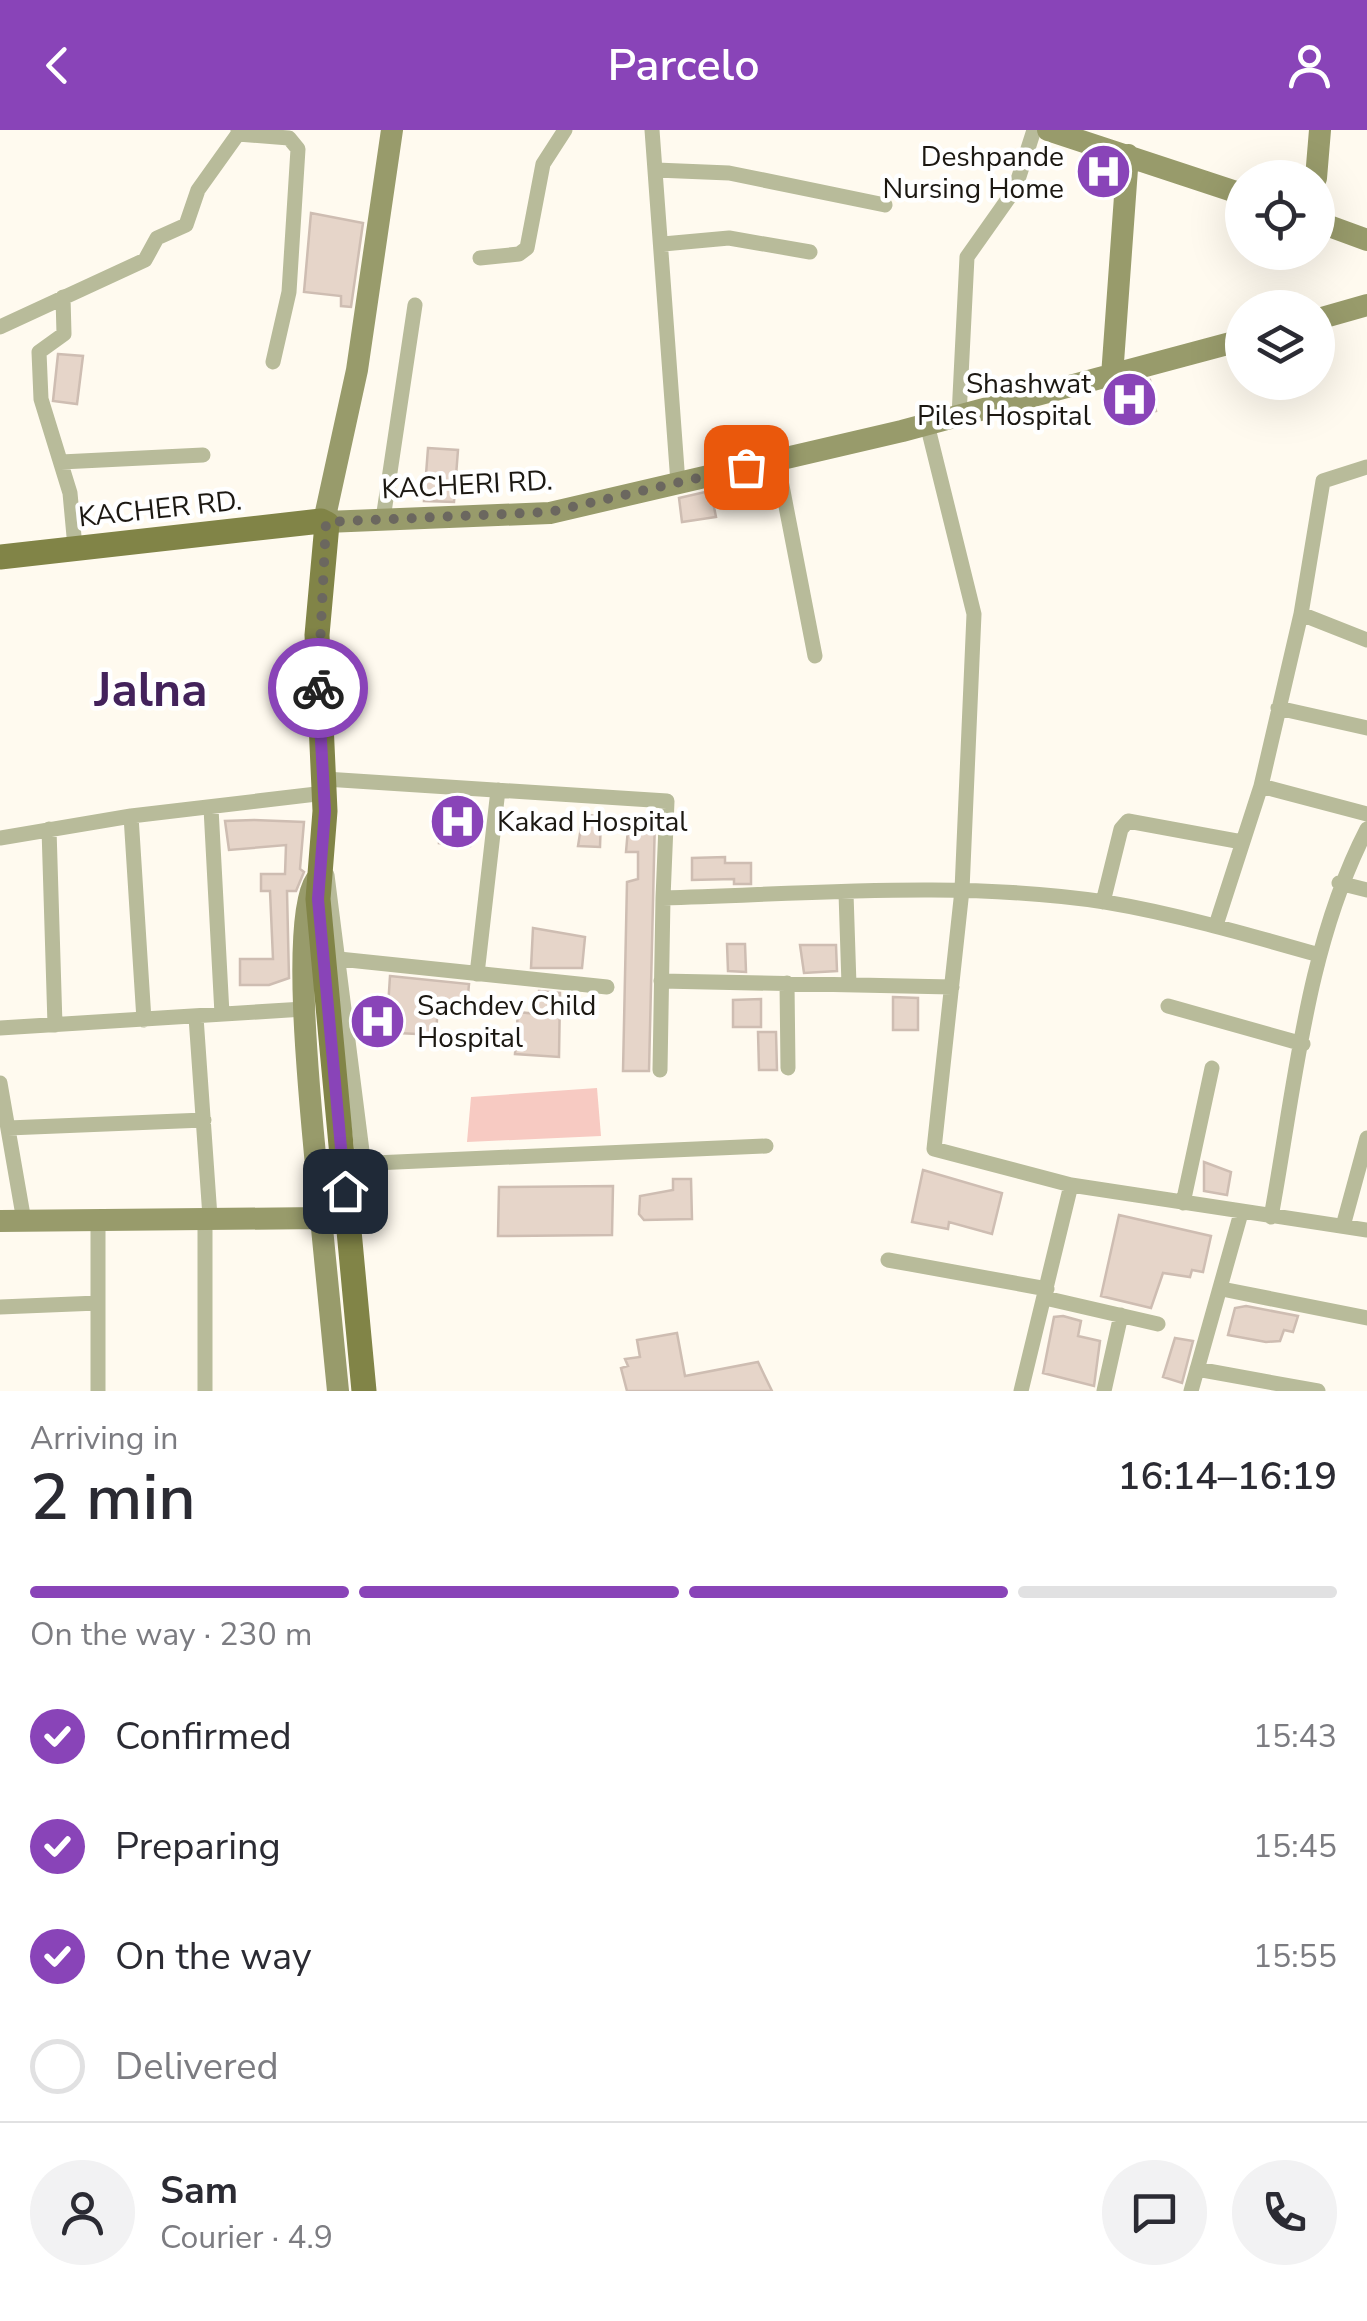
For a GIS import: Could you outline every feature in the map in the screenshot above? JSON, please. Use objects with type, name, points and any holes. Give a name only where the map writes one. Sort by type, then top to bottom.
[{"type":"main road","name":"KACHER RD.","points":[[0,557],[325,522]]},
{"type":"main road","points":[[325,522],[317,634],[325,786],[320,921],[364,1391]]},
{"type":"street","points":[[325,522],[357,370],[392,130]]},
{"type":"street","points":[[480,258],[519,254],[526,248],[544,159],[566,130]]},
{"type":"street","points":[[652,130],[664,244],[678,483]]},
{"type":"street","points":[[958,416],[967,257],[1015,189],[1034,130]]},
{"type":"street","points":[[1048,130],[1096,138],[1128,155],[1225,188]]},
{"type":"street","points":[[1318,160],[1320,130]]},
{"type":"street","points":[[0,327],[141,263],[157,238],[186,225],[198,190],[238,132],[290,138],[298,149],[289,292],[273,362]]},
{"type":"street","points":[[1112,376],[1128,155]]},
{"type":"street","points":[[656,170],[729,174],[885,205]]},
{"type":"street","points":[[1335,228],[1367,240]]},
{"type":"street","points":[[664,244],[730,238],[810,252]]},
{"type":"street","points":[[63,297],[64,334],[44,346],[39,361],[46,424],[70,493],[75,547]]},
{"type":"street","points":[[383,520],[415,305]]},
{"type":"street","points":[[1335,314],[1367,305]]},
{"type":"street","name":"KACHERI RD.","points":[[325,522],[550,512],[902,431],[1225,345]]},
{"type":"street","points":[[927,424],[974,614],[962,890],[934,1149],[1071,1185],[1367,1230]]},
{"type":"street","points":[[60,462],[204,456]]},
{"type":"street","points":[[777,460],[815,656]]},
{"type":"street","points":[[1216,925],[1260,786],[1300,614],[1322,480],[1367,468]]},
{"type":"street","points":[[1300,614],[1367,640]]},
{"type":"street","points":[[1278,708],[1367,728]]},
{"type":"street","points":[[0,838],[131,816],[211,808],[325,786],[498,790],[666,801],[660,1070]]},
{"type":"street","points":[[1260,786],[1367,814]]},
{"type":"street","points":[[477,974],[498,790]]},
{"type":"street","points":[[211,808],[222,1014]]},
{"type":"street","points":[[131,816],[144,1020]]},
{"type":"street","points":[[1103,902],[1120,828],[1128,821],[1242,842]]},
{"type":"street","points":[[1271,1216],[1319,955],[1339,883],[1367,828]]},
{"type":"street","points":[[50,829],[55,1025]]},
{"type":"street","points":[[321,866],[330,883],[360,1149],[367,1162],[766,1146]]},
{"type":"street","points":[[321,866],[305,907],[304,1009],[338,1391]]},
{"type":"street","points":[[1339,883],[1367,890]]},
{"type":"street","points":[[663,898],[962,890],[1103,902],[1216,925],[1319,955]]},
{"type":"street","points":[[846,893],[850,985]]},
{"type":"street","points":[[339,959],[607,987]]},
{"type":"street","points":[[661,981],[952,986]]},
{"type":"street","points":[[786,984],[788,1068]]},
{"type":"street","points":[[1168,1006],[1303,1044]]},
{"type":"street","points":[[0,1028],[304,1009]]},
{"type":"street","points":[[196,1018],[208,1217],[205,1391]]},
{"type":"street","points":[[1183,1203],[1212,1068]]},
{"type":"street","points":[[0,1084],[8,1128],[12,1221],[322,1218]]},
{"type":"street","points":[[8,1128],[204,1120]]},
{"type":"street","points":[[1343,1226],[1367,1138]]},
{"type":"street","points":[[1022,1391],[1071,1185]]},
{"type":"street","points":[[1191,1391],[1241,1213]]},
{"type":"street","points":[[98,1219],[98,1391]]},
{"type":"street","points":[[888,1260],[1046,1293],[1158,1324]]},
{"type":"street","points":[[1222,1290],[1367,1318]]},
{"type":"street","points":[[0,1307],[98,1303]]},
{"type":"street","points":[[1104,1391],[1120,1315]]},
{"type":"street","points":[[1197,1370],[1316,1391]]},
{"type":"shaded area","points":[[597,1088],[601,1136],[467,1142],[471,1097]]},
{"type":"building","points":[[311,213],[363,223],[351,307],[341,306],[341,296],[304,292]]},
{"type":"building","points":[[58,354],[83,356],[77,404],[53,401]]},
{"type":"building","points":[[1150,380],[1156,411],[1113,419],[1107,392]]},
{"type":"building","points":[[428,448],[458,450],[454,502],[424,501]]},
{"type":"building","points":[[727,487],[729,505],[714,507],[716,517],[682,522],[679,498]]},
{"type":"building","points":[[442,803],[473,805],[470,846],[439,843]]},
{"type":"building","points":[[583,815],[601,816],[600,847],[578,846]]},
{"type":"building","points":[[629,817],[655,817],[649,1071],[623,1071],[627,882],[638,879],[638,852],[626,852]]},
{"type":"building","points":[[225,821],[304,822],[300,869],[304,872],[296,891],[287,891],[289,978],[269,985],[240,985],[240,959],[273,959],[270,891],[261,891],[261,874],[285,874],[286,845],[229,850]]},
{"type":"building","points":[[725,857],[725,863],[751,863],[751,884],[734,884],[734,879],[692,880],[692,858]]},
{"type":"building","points":[[533,928],[585,937],[582,968],[531,968]]},
{"type":"building","points":[[727,944],[745,944],[746,972],[728,971]]},
{"type":"building","points":[[800,945],[836,945],[837,971],[804,973]]},
{"type":"building","points":[[390,976],[469,984],[467,1006],[438,1004],[436,1035],[358,1031],[356,1016],[362,1016],[363,1006],[388,1007]]},
{"type":"building","points":[[539,991],[560,993],[559,1057],[515,1054],[518,1012],[537,1014]]},
{"type":"building","points":[[893,997],[918,998],[918,1030],[893,1030]]},
{"type":"building","points":[[761,999],[761,1027],[733,1027],[733,1000]]},
{"type":"building","points":[[758,1032],[776,1032],[777,1070],[759,1070]]},
{"type":"building","points":[[1204,1162],[1231,1172],[1227,1195],[1204,1191]]},
{"type":"building","points":[[923,1170],[1002,1193],[992,1234],[949,1222],[948,1229],[912,1222]]},
{"type":"building","points":[[673,1179],[691,1179],[692,1219],[644,1220],[639,1214],[640,1196],[673,1190]]},
{"type":"building","points":[[613,1186],[612,1235],[498,1236],[499,1187]]},
{"type":"building","points":[[1119,1215],[1211,1236],[1203,1272],[1192,1270],[1190,1277],[1163,1273],[1151,1308],[1101,1296]]},
{"type":"building","points":[[1246,1306],[1298,1316],[1293,1332],[1284,1330],[1280,1341],[1266,1342],[1228,1335],[1235,1308]]},
{"type":"building","points":[[1054,1317],[1081,1321],[1078,1336],[1100,1341],[1094,1386],[1043,1373]]},
{"type":"building","points":[[677,1333],[685,1376],[758,1362],[772,1391],[627,1391],[621,1368],[628,1366],[625,1359],[640,1357],[637,1340]]},
{"type":"building","points":[[1175,1338],[1193,1341],[1182,1383],[1163,1377]]},
{"type":"way so far","points":[[318,688],[317,634],[326,522],[550,512],[746,467]]},
{"type":"place","name":"Deshpande Nursing Home","points":[[1103,172]]},
{"type":"place","name":"Shashwat Piles Hospital","points":[[1130,399]]},
{"type":"place","name":"Kakad Hospital","points":[[458,821]]},
{"type":"place","name":"Sachdev Child Hospital","points":[[378,1021]]},
{"type":"district","name":"Jalna","points":[[151,689]]},
{"type":"route","points":[[318,688],[325,779],[318,899],[345,1191]]}]
